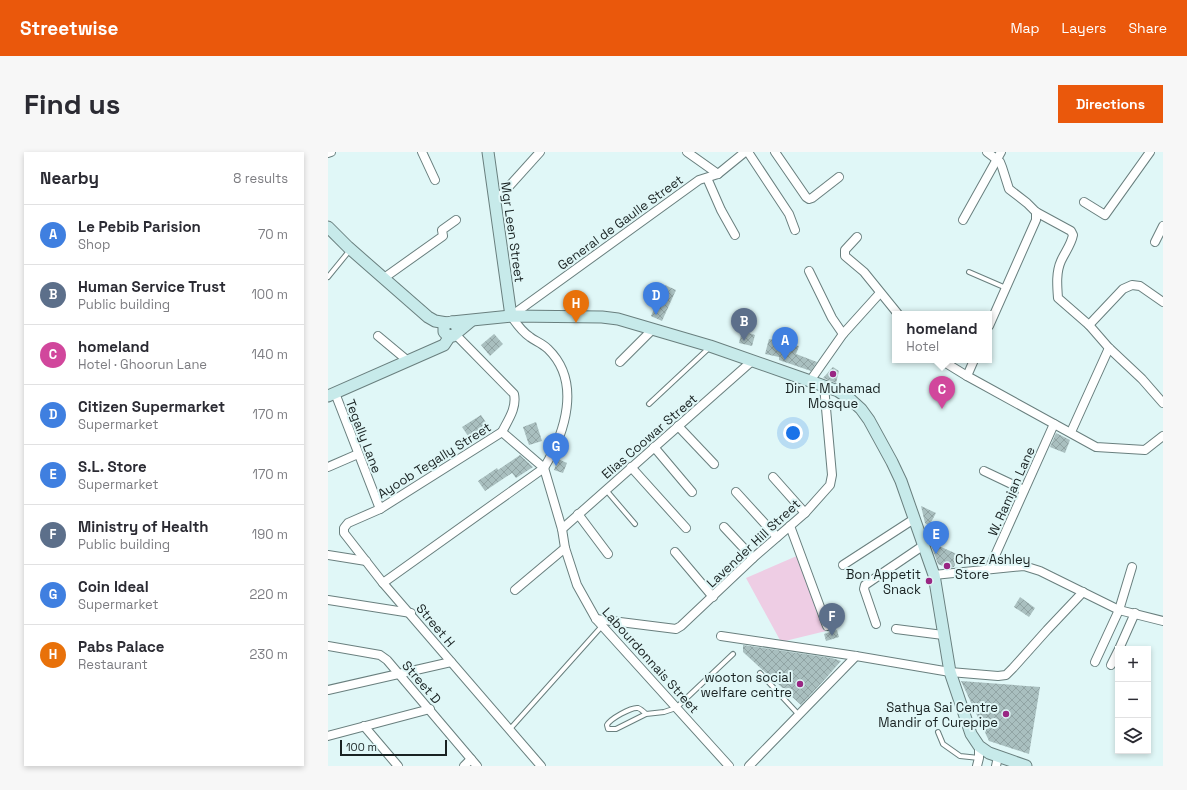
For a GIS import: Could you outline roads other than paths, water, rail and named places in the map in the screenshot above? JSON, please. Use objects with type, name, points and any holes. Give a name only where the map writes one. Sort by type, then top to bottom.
[{"type":"main road","name":"Mgr Leen Street","points":[[488,152],[511,316]]},
{"type":"main road","points":[[328,227],[351,250],[428,317],[452,329]]},
{"type":"main road","points":[[331,395],[444,345],[452,329],[470,321],[511,316],[602,317],[618,319],[710,346],[838,391],[861,409],[869,420],[901,481],[934,575],[950,672],[971,734],[979,746],[997,761],[1026,766]]},
{"type":"street","points":[[422,152],[435,180]]},
{"type":"street","points":[[495,202],[540,152]]},
{"type":"street","points":[[687,152],[718,174]]},
{"type":"street","name":"General de Gaulle Street","points":[[511,316],[693,184],[699,180],[718,174],[745,152]]},
{"type":"street","points":[[748,152],[790,214],[795,230]]},
{"type":"street","points":[[775,152],[806,197],[809,199],[839,177]]},
{"type":"street","points":[[987,152],[996,159],[1002,167],[1009,189],[1036,212],[1070,231],[1073,235],[1070,246],[1061,261],[1058,272],[1058,298],[1089,325],[1109,348],[1163,403]]},
{"type":"street","points":[[963,220],[1001,152]]},
{"type":"street","points":[[1084,202],[1105,215],[1150,152]]},
{"type":"street","points":[[707,178],[734,235]]},
{"type":"street","points":[[992,319],[1036,220],[1036,212]]},
{"type":"street","points":[[384,278],[443,236],[442,230],[456,220]]},
{"type":"street","points":[[1155,242],[1163,227]]},
{"type":"street","points":[[857,237],[845,250],[845,256],[864,272],[895,311]]},
{"type":"street","points":[[809,271],[832,318],[843,334]]},
{"type":"street","points":[[1089,325],[1123,289],[1132,285],[1140,286],[1163,302]]},
{"type":"street","points":[[810,380],[843,334],[880,293]]},
{"type":"street","points":[[384,583],[544,468],[554,450],[561,432],[566,406],[568,391],[566,378],[561,366],[548,349],[529,337],[511,316]]},
{"type":"street","points":[[452,329],[514,394],[514,408],[502,432],[544,468]]},
{"type":"street","points":[[620,362],[653,329]]},
{"type":"street","points":[[378,336],[408,361]]},
{"type":"street","points":[[1071,432],[1109,348]]},
{"type":"street","name":"Elias Coowar Street","points":[[562,529],[752,361]]},
{"type":"street","points":[[946,363],[1096,447],[1145,450],[1163,436]]},
{"type":"street","points":[[967,376],[973,363]]},
{"type":"street","name":"Lavender Hill Street","points":[[596,619],[676,629],[688,620],[753,558],[804,513],[830,485],[832,475],[824,386]]},
{"type":"street","name":"Tegally Lane","points":[[331,395],[358,454],[380,509]]},
{"type":"street","name":"W. Ramjan Lane","points":[[989,569],[1054,424]]},
{"type":"street","points":[[678,426],[714,464]]},
{"type":"street","name":"Ayoob Tegally Street","points":[[380,509],[502,432]]},
{"type":"street","points":[[654,448],[692,492]]},
{"type":"street","points":[[328,467],[358,454]]},
{"type":"street","points":[[631,467],[686,528]]},
{"type":"street","name":"Labourdonnais Street","points":[[544,468],[562,529],[565,548],[577,585],[596,619],[729,766]]},
{"type":"street","points":[[984,471],[1024,490]]},
{"type":"street","points":[[772,477],[804,513]]},
{"type":"street","points":[[736,492],[777,537]]},
{"type":"street","name":"Street H","points":[[380,509],[348,523],[344,528],[344,533],[384,583],[541,766]]},
{"type":"street","points":[[578,514],[608,554]]},
{"type":"street","points":[[843,565],[914,518]]},
{"type":"street","points":[[790,526],[827,626]]},
{"type":"street","points":[[724,527],[753,558]]},
{"type":"street","points":[[876,624],[864,585],[924,545]]},
{"type":"street","points":[[515,590],[565,548]]},
{"type":"street","points":[[675,552],[713,597]]},
{"type":"street","points":[[328,555],[366,561]]},
{"type":"street","points":[[934,575],[1024,566],[1040,571],[1119,610],[1163,621]]},
{"type":"street","points":[[1094,662],[1119,610],[1132,567]]},
{"type":"street","points":[[721,636],[856,656],[950,672],[998,676],[1006,675],[1083,592]]},
{"type":"street","points":[[328,600],[411,613]]},
{"type":"street","points":[[1120,646],[1135,613]]},
{"type":"street","points":[[896,629],[943,635]]},
{"type":"street","name":"Street D","points":[[328,646],[380,655],[387,660],[478,766]]},
{"type":"street","points":[[749,766],[856,656]]},
{"type":"street","points":[[1111,665],[1115,656]]},
{"type":"street","points":[[328,690],[451,662]]},
{"type":"street","points":[[328,736],[430,709]]},
{"type":"street","points":[[364,726],[398,766]]},
{"type":"street","points":[[978,762],[979,746]]},
{"type":"street","points":[[464,766],[472,759]]},
{"type":"lane","points":[[328,277],[351,250]]},
{"type":"lane","points":[[969,272],[1006,288]]},
{"type":"lane","points":[[649,404],[710,346]]},
{"type":"lane","points":[[606,490],[635,524]]},
{"type":"lane","points":[[510,729],[602,626]]},
{"type":"lane","points":[[646,714],[638,708],[631,709],[609,721],[607,725],[608,729],[616,729],[646,714],[664,712],[676,708],[733,654]]},
{"type":"lane","points":[[760,673],[799,715]]},
{"type":"lane","points":[[938,732],[943,744],[960,756],[978,762]]},
{"type":"place","name":"Citizen Supermarket","points":[[656,315]]},
{"type":"place","name":"Pabs Palace","points":[[576,323]]},
{"type":"place","name":"Human Service Trust","points":[[744,341]]},
{"type":"place","name":"Le Pebib Parision","points":[[785,360]]},
{"type":"place","name":"Din E Muhamad Mosque","points":[[833,374]]},
{"type":"place","name":"homeland","points":[[942,409]]},
{"type":"place","name":"Coin Ideal","points":[[556,466]]},
{"type":"place","name":"S.L. Store","points":[[936,554]]},
{"type":"place","name":"Chez Ashley Store","points":[[947,566]]},
{"type":"place","name":"Bon Appetit Snack","points":[[929,581]]},
{"type":"place","name":"Ministry of Health","points":[[832,636]]},
{"type":"place","name":"wooton social welfare centre","points":[[800,684]]},
{"type":"place","name":"Sathya Sai Centre Mandir of Curepipe","points":[[1006,714]]}]
